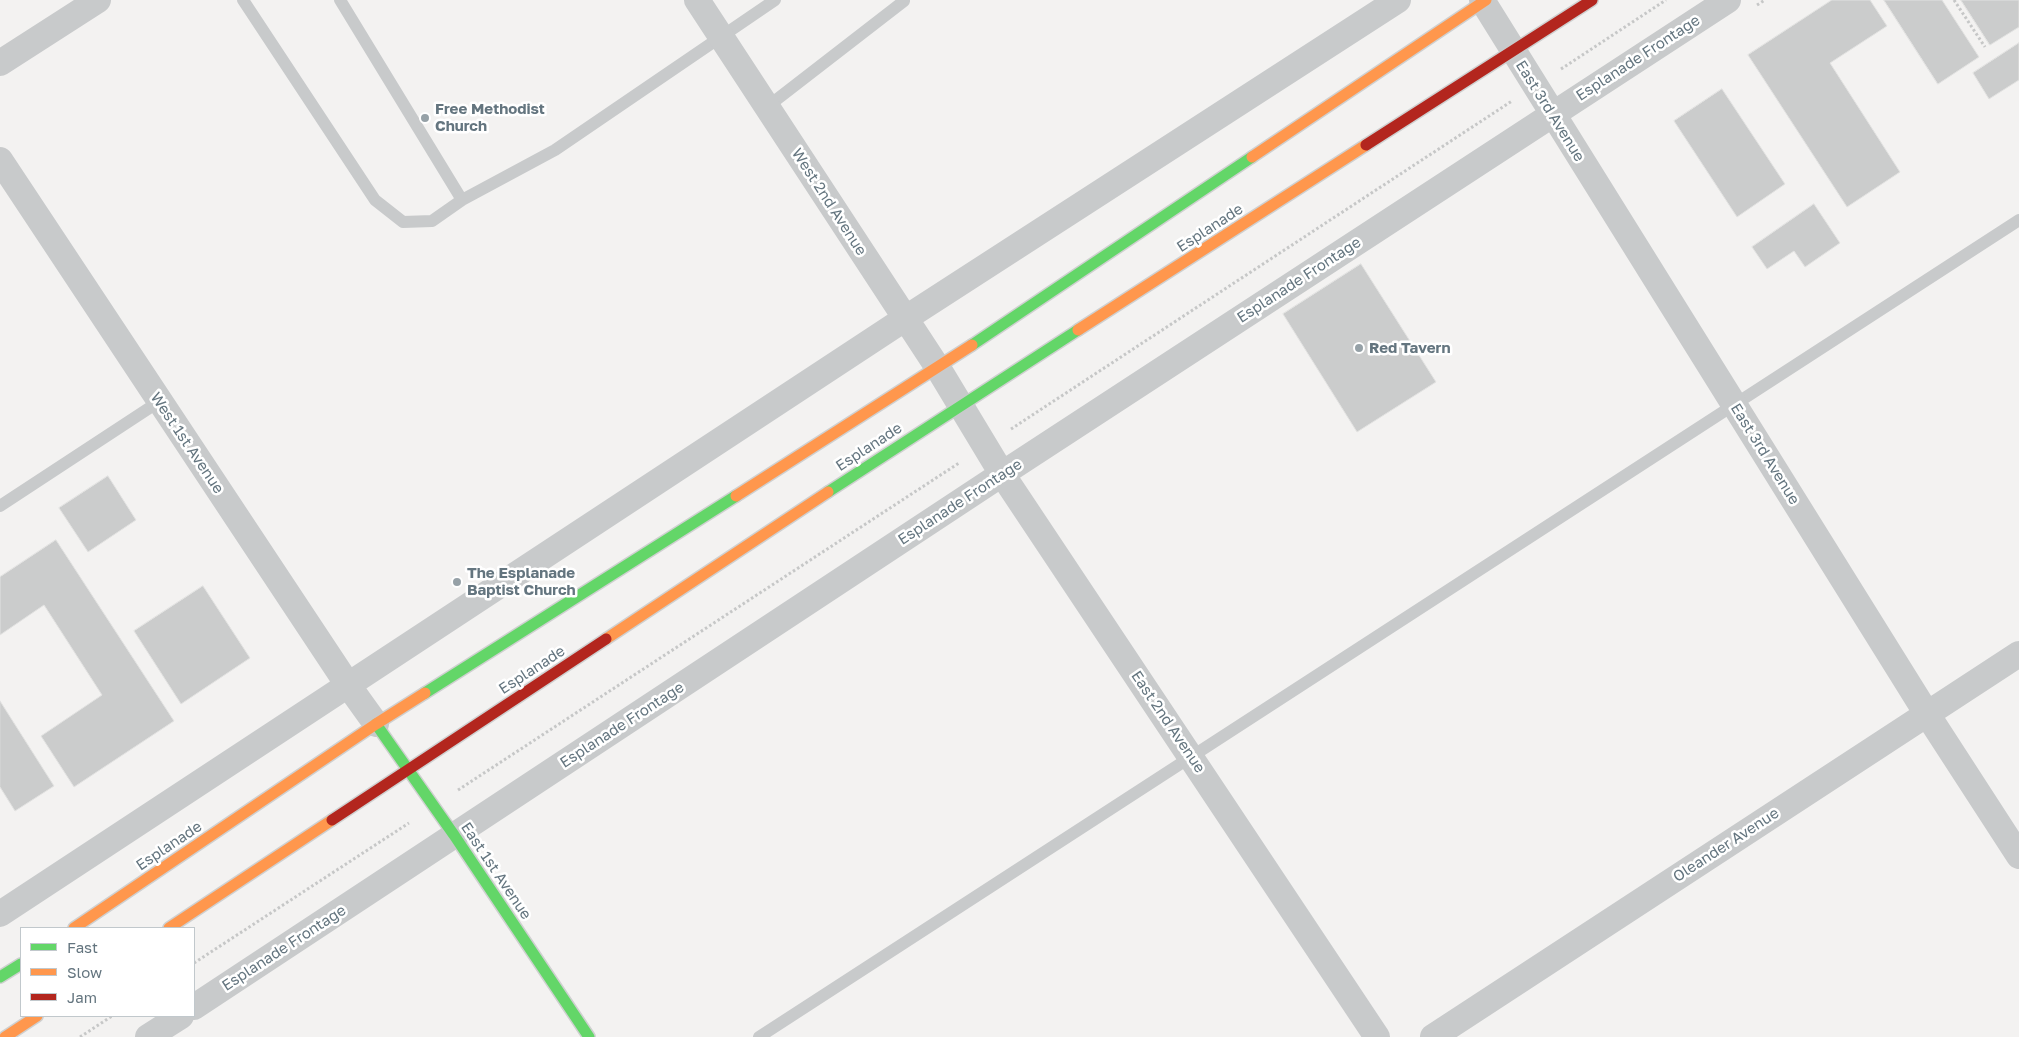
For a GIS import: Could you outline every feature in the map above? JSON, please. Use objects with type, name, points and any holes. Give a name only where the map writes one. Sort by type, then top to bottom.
[{"type":"main road","name":"Esplanade","points":[[171,927],[962,404],[1592,0]]},
{"type":"main road","name":"Esplanade","points":[[75,927],[376,724],[938,368],[1484,1]]},
{"type":"main road","name":"East 1st Avenue","points":[[376,724],[454,835],[589,1037]]},
{"type":"main road","points":[[0,977],[20,965]]},
{"type":"main road","points":[[5,1037],[35,1017]]},
{"type":"street","points":[[0,63],[98,0]]},
{"type":"street","name":"West 2nd Avenue","points":[[696,0],[962,404]]},
{"type":"street","points":[[0,914],[906,318],[1398,0]]},
{"type":"street","name":"Esplanade Frontage","points":[[195,1006],[1002,474],[1728,0]]},
{"type":"street","name":"East 3rd Avenue","points":[[1484,1],[1513,52],[1927,714],[2019,856]]},
{"type":"street","name":"West 1st Avenue","points":[[0,160],[348,685],[376,724]]},
{"type":"street","name":"East 2nd Avenue","points":[[962,404],[1002,474],[1378,1037]]},
{"type":"street","name":"Oleander Avenue","points":[[1434,1037],[2019,654]]},
{"type":"street","points":[[148,1037],[178,1017]]},
{"type":"lane","points":[[243,0],[375,200],[403,222],[432,221],[462,200],[555,150],[775,0]]},
{"type":"lane","points":[[340,0],[462,200]]},
{"type":"lane","points":[[767,107],[904,1]]},
{"type":"lane","points":[[759,1037],[2019,220]]},
{"type":"lane","points":[[0,506],[160,402]]},
{"type":"path","points":[[195,962],[1666,0]]},
{"type":"path","points":[[1954,0],[1984,47]]},
{"type":"path","points":[[80,1037],[110,1017]]},
{"type":"building","points":[[1832,0],[1870,0],[1887,26],[1830,63],[1900,172],[1847,207],[1748,55]]},
{"type":"building","points":[[1884,0],[1942,0],[1979,57],[1938,84]]},
{"type":"building","points":[[1961,0],[2019,0],[2019,27],[1990,45]]},
{"type":"building","points":[[2019,43],[2019,80],[1989,99],[1973,73]]},
{"type":"building","points":[[1722,89],[1785,184],[1737,217],[1674,121]]},
{"type":"building","points":[[1814,204],[1840,243],[1805,267],[1794,251],[1767,269],[1752,247]]},
{"type":"building","points":[[1361,264],[1436,382],[1357,432],[1283,314]]},
{"type":"building","points":[[108,476],[136,520],[88,552],[59,508]]},
{"type":"building","points":[[56,540],[174,721],[74,787],[41,736],[102,695],[44,605],[0,635],[0,577]]},
{"type":"building","points":[[203,586],[250,658],[181,704],[134,631]]},
{"type":"building","points":[[0,701],[54,786],[15,811],[0,787]]},
{"type":"traffic: fast","points":[[972,345],[1252,157]]},
{"type":"traffic: fast","points":[[828,492],[1078,330]]},
{"type":"traffic: fast","points":[[425,693],[736,496]]},
{"type":"traffic: fast","points":[[376,724],[454,835],[589,1037]]},
{"type":"traffic: fast","points":[[0,977],[20,965]]},
{"type":"traffic: slow","points":[[1252,157],[1486,0]]},
{"type":"traffic: slow","points":[[1078,330],[1366,145]]},
{"type":"traffic: slow","points":[[736,496],[972,345]]},
{"type":"traffic: slow","points":[[606,639],[828,492]]},
{"type":"traffic: slow","points":[[75,927],[425,693]]},
{"type":"traffic: slow","points":[[171,927],[332,820]]},
{"type":"traffic: slow","points":[[5,1037],[35,1017]]},
{"type":"traffic: jam","points":[[1366,145],[1592,0]]},
{"type":"traffic: jam","points":[[332,820],[606,639]]},
{"type":"place","name":"Free Methodist Church","points":[[425,118]]},
{"type":"place","name":"Red Tavern","points":[[1359,348]]},
{"type":"place","name":"The Esplanade Baptist Church","points":[[457,582]]}]
